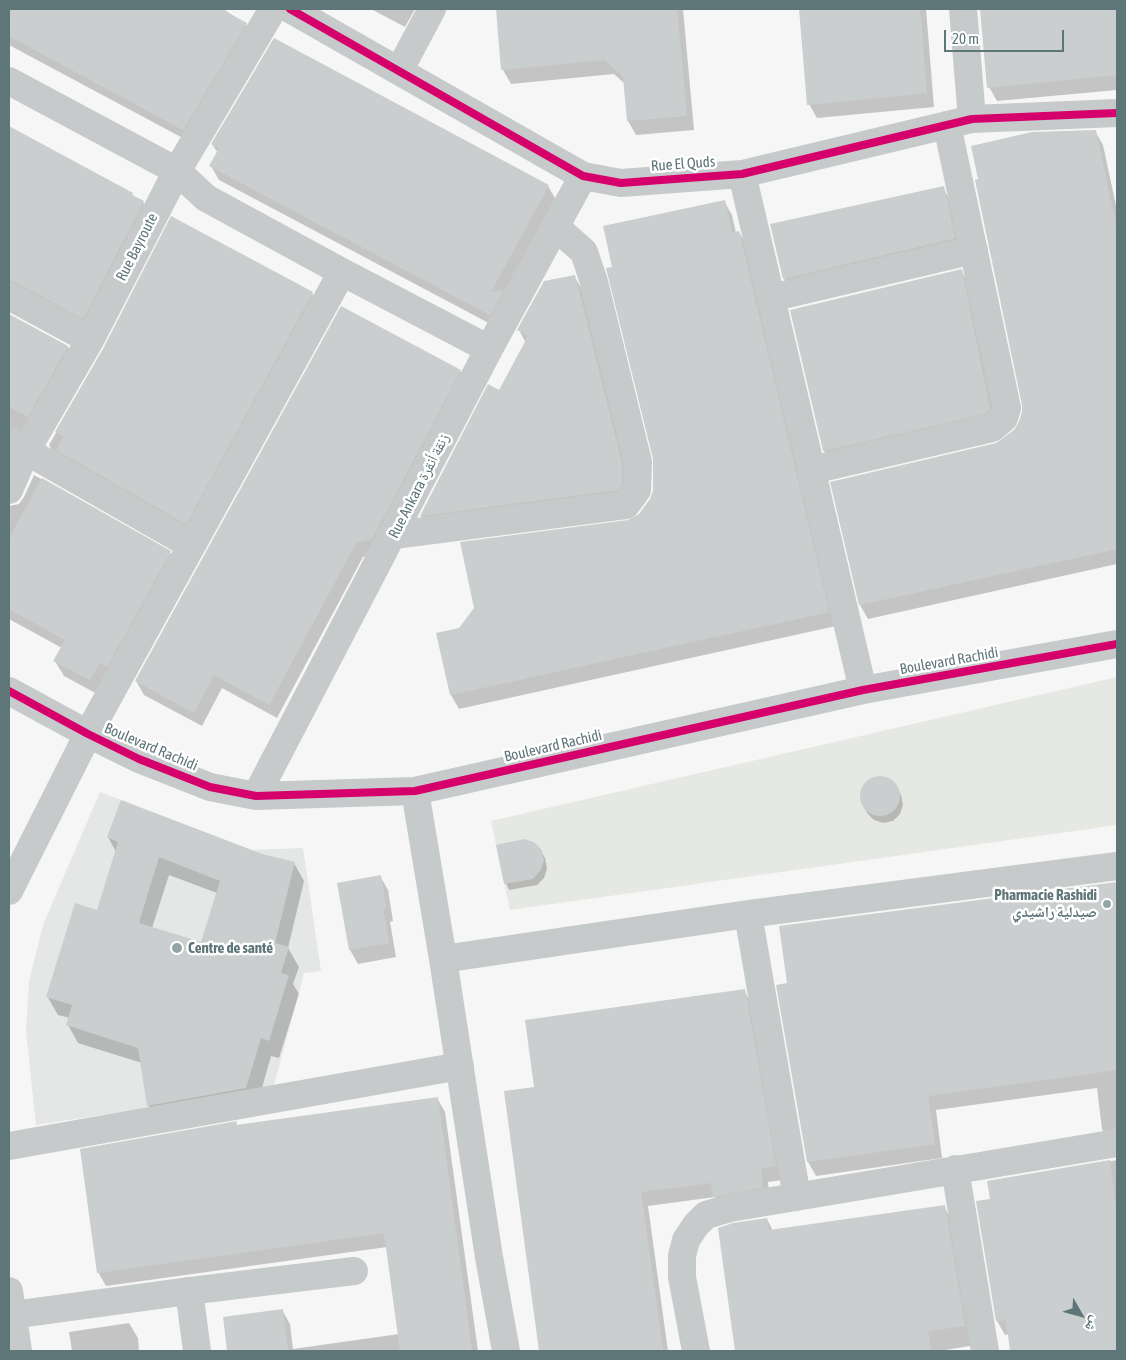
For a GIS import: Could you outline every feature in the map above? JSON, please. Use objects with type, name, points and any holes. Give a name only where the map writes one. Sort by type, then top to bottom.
[{"type":"street","name":"Rue Bayroute","points":[[9,490],[18,446],[90,340],[177,170],[274,9]]},
{"type":"street","name":"Rue El Quds","points":[[290,9],[583,176],[621,183],[742,174],[960,122],[1117,113]]},
{"type":"street","points":[[399,71],[432,9]]},
{"type":"street","points":[[812,470],[992,428],[1004,418],[1006,408],[974,250],[960,122],[963,9]]},
{"type":"street","points":[[9,82],[177,170],[206,198],[489,349]]},
{"type":"street","points":[[742,174],[863,690]]},
{"type":"street","name":"Rue Ankara زنقة أنقرة","points":[[256,796],[394,535],[489,349],[583,176]]},
{"type":"street","points":[[394,535],[626,504],[637,490],[638,462],[584,252],[556,227]]},
{"type":"street","points":[[771,298],[974,250]]},
{"type":"street","points":[[9,891],[88,734],[342,272]]},
{"type":"street","points":[[9,296],[90,340]]},
{"type":"street","points":[[18,446],[191,545]]},
{"type":"street","name":"Boulevard Rachidi","points":[[9,691],[139,759],[210,786],[256,796],[415,791],[863,690],[1117,644]]},
{"type":"street","points":[[415,791],[460,1066],[487,1247],[506,1351]]},
{"type":"street","points":[[443,959],[748,914],[1117,866]]},
{"type":"street","points":[[748,914],[797,1198]]},
{"type":"street","points":[[9,1146],[460,1066]]},
{"type":"street","points":[[696,1351],[682,1277],[682,1256],[686,1240],[706,1215],[730,1208],[1117,1142]]},
{"type":"street","points":[[956,1169],[985,1351]]},
{"type":"street","points":[[18,1351],[10,1303],[189,1291],[354,1271]]},
{"type":"street","points":[[189,1291],[197,1351]]},
{"type":"shaded area","points":[[1117,677],[1117,825],[510,910],[491,821]]},
{"type":"shaded area","name":"Centre de santé","points":[[100,792],[252,850],[303,848],[321,971],[304,973],[273,1089],[36,1125],[26,1031],[29,981],[43,925]]},
{"type":"building","points":[[9,9],[221,9],[247,23],[183,130],[9,36]]},
{"type":"building","points":[[496,9],[677,9],[687,116],[627,121],[623,77],[605,60],[501,70]]},
{"type":"building","points":[[799,9],[920,9],[927,93],[807,105]]},
{"type":"building","points":[[980,9],[1117,9],[1117,75],[987,88]]},
{"type":"building","points":[[274,38],[549,185],[491,292],[504,290],[490,315],[209,166],[219,148],[211,144]]},
{"type":"building","points":[[9,126],[133,193],[132,195],[144,201],[83,319],[9,280]]},
{"type":"building","points":[[1096,130],[1117,230],[1117,549],[859,605],[830,482],[996,443],[1014,430],[1022,412],[975,180],[978,179],[971,146],[1032,132]]},
{"type":"building","points":[[944,186],[955,238],[783,279],[770,224]]},
{"type":"building","points":[[725,200],[732,233],[739,231],[829,612],[450,695],[436,633],[459,628],[474,608],[460,542],[628,520],[639,514],[650,499],[653,491],[653,459],[606,268],[612,267],[603,226]]},
{"type":"building","points":[[171,216],[313,292],[186,524],[56,450],[64,436],[55,432],[104,347]]},
{"type":"building","points":[[962,269],[990,409],[985,414],[823,451],[790,310]]},
{"type":"building","points":[[575,275],[622,464],[622,485],[617,490],[420,516],[488,384],[499,390],[528,336],[517,330],[544,281]]},
{"type":"building","points":[[341,306],[461,370],[372,539],[356,543],[269,705],[214,675],[194,713],[135,681]]},
{"type":"building","points":[[9,314],[68,346],[28,417],[9,407]]},
{"type":"building","points":[[42,478],[171,551],[107,667],[100,663],[90,680],[53,661],[65,640],[9,609],[9,539]]},
{"type":"building","points":[[884,776],[891,779],[897,785],[900,796],[899,804],[891,813],[884,816],[876,816],[869,813],[861,804],[860,792],[863,785],[872,777]]},
{"type":"building","name":"Centre de santé","points":[[121,800],[262,854],[295,862],[275,943],[289,947],[281,973],[289,975],[269,1041],[261,1038],[246,1088],[147,1106],[138,1048],[66,1025],[72,1005],[46,997],[75,903],[97,910],[118,842],[107,837]],"holes":[[[159,857],[220,881],[201,942],[139,923]]]},
{"type":"building","points":[[524,839],[534,842],[542,850],[544,861],[540,871],[533,879],[504,884],[496,845]]},
{"type":"building","points":[[381,875],[386,907],[383,908],[389,943],[349,950],[337,883]]},
{"type":"building","points":[[1117,882],[1117,1070],[928,1096],[935,1144],[807,1162],[776,985],[787,983],[779,926]]},
{"type":"building","points":[[745,989],[776,1166],[761,1169],[763,1187],[713,1197],[711,1183],[641,1192],[663,1351],[539,1351],[504,1091],[534,1087],[525,1020]]},
{"type":"building","points":[[438,1097],[472,1351],[400,1351],[384,1233],[97,1273],[80,1149],[237,1121],[236,1125]]},
{"type":"building","points":[[1110,1160],[1117,1216],[1117,1351],[1010,1351],[1006,1320],[996,1321],[976,1201],[990,1199],[987,1181]]},
{"type":"building","points":[[945,1205],[965,1326],[928,1331],[931,1351],[735,1351],[718,1228],[733,1223],[767,1218],[769,1230]]},
{"type":"building","points":[[283,1309],[288,1351],[227,1351],[223,1317]]},
{"type":"cycle path","points":[[290,9],[583,176],[621,183],[742,174],[972,119],[1117,113]]},
{"type":"cycle path","points":[[9,691],[139,759],[210,787],[256,796],[415,791],[863,690],[1117,644]]},
{"type":"place","name":"Pharmacie Rashidi صيدلية راشيدي","points":[[1107,904]]},
{"type":"place","name":"Centre de santé","points":[[177,948]]}]
